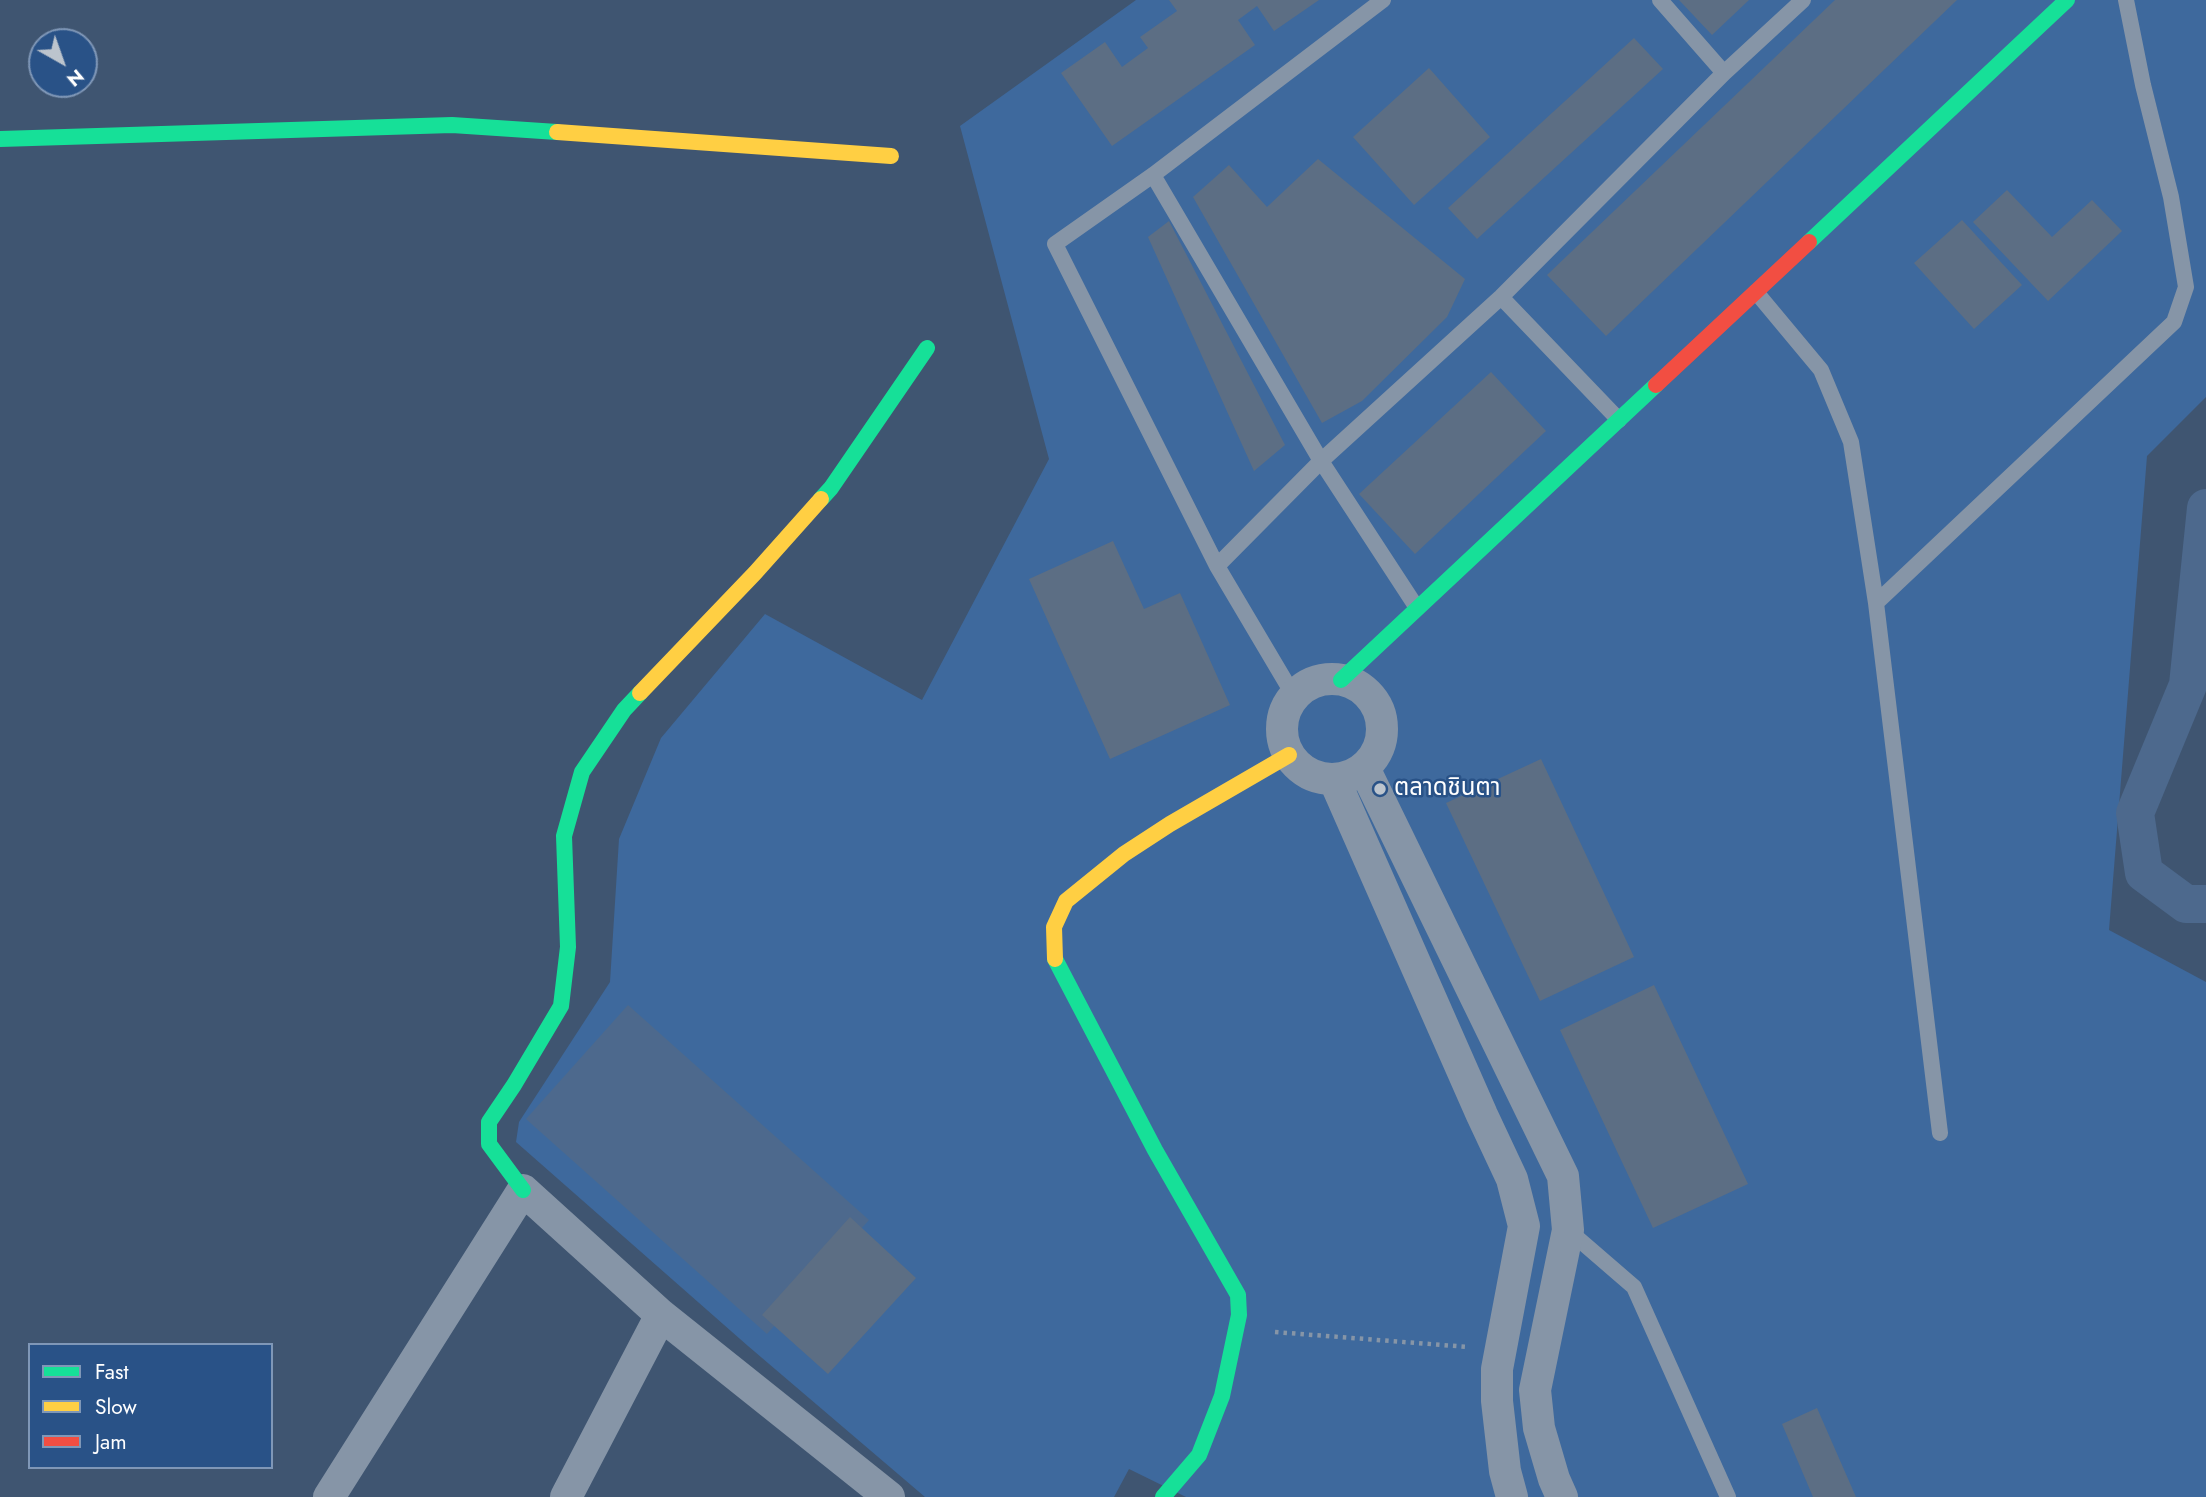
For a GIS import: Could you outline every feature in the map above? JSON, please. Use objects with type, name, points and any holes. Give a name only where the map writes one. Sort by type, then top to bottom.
[{"type":"street","points":[[1341,680],[2067,0]]},
{"type":"street","points":[[0,139],[452,125],[891,156]]},
{"type":"street","points":[[889,1497],[661,1315],[523,1190],[489,1144],[489,1122],[561,1006],[568,947],[564,836],[582,772],[624,710],[755,573],[831,488],[927,348]]},
{"type":"street","points":[[1324,679],[1357,685],[1369,695],[1378,709],[1382,724],[1374,756],[1364,768],[1350,776],[1320,778],[1308,774],[1289,755],[1282,740],[1281,724],[1294,696],[1308,685],[1324,679]]},
{"type":"street","points":[[1163,1497],[1199,1455],[1222,1396],[1239,1315],[1238,1295],[1155,1150],[1055,959],[1054,927],[1066,901],[1124,854],[1289,755]]},
{"type":"street","points":[[1364,768],[1563,1176],[1568,1230],[1535,1390],[1539,1428],[1562,1497]]},
{"type":"street","points":[[1334,779],[1512,1179],[1524,1226],[1497,1369],[1497,1401],[1505,1471],[1513,1497]]},
{"type":"street","points":[[329,1497],[523,1190]]},
{"type":"street","points":[[566,1497],[661,1315]]},
{"type":"street","points":[[1501,1350],[1541,1359]]},
{"type":"lane","points":[[1294,696],[1217,566],[1055,244],[1153,175],[1383,0]]},
{"type":"lane","points":[[1660,0],[1724,74]]},
{"type":"lane","points":[[1217,566],[1321,461],[1500,296],[1724,74],[1803,0]]},
{"type":"lane","points":[[1875,603],[2174,322],[2186,287],[2171,197],[2143,85],[2126,0]]},
{"type":"lane","points":[[1153,175],[1321,461],[1417,608]]},
{"type":"lane","points":[[1756,292],[1821,370],[1851,442],[1875,603],[1941,1133]]},
{"type":"lane","points":[[1500,296],[1619,419]]},
{"type":"lane","points":[[1568,1230],[1634,1287],[1728,1497]]},
{"type":"path","points":[[1236,1329],[1501,1350]]},
{"type":"shaded area","name":"ตลาดชินตา","points":[[1136,0],[2206,0],[2206,397],[2147,456],[2109,930],[2206,982],[2206,1497],[1186,1497],[1129,1469],[1114,1497],[925,1497],[516,1142],[519,1122],[610,982],[619,839],[661,738],[765,614],[922,700],[1049,459],[960,126]]},
{"type":"shaded area","points":[[628,1005],[869,1220],[767,1334],[526,1119]]},
{"type":"building","points":[[1169,0],[1319,0],[1274,31],[1257,6],[1238,20],[1255,45],[1112,146],[1061,73],[1105,42],[1122,67],[1148,48],[1140,37],[1177,11]]},
{"type":"building","points":[[1679,0],[1749,0],[1712,35]]},
{"type":"building","points":[[1835,0],[1957,0],[1606,336],[1547,275]]},
{"type":"building","points":[[1634,38],[1663,69],[1477,239],[1448,208]]},
{"type":"building","points":[[1429,68],[1490,137],[1414,205],[1353,137]]},
{"type":"building","points":[[1318,159],[1465,279],[1447,317],[1362,401],[1322,423],[1193,197],[1229,165],[1267,207]]},
{"type":"building","points":[[2007,190],[2052,237],[2092,200],[2122,231],[2048,301],[1973,222]]},
{"type":"building","points":[[1962,220],[2022,285],[1974,329],[1914,263]]},
{"type":"building","points":[[1169,221],[1285,445],[1254,471],[1148,237]]},
{"type":"building","points":[[1491,372],[1546,431],[1415,554],[1359,494]]},
{"type":"building","points":[[1113,541],[1144,609],[1180,593],[1230,705],[1110,759],[1029,579]]},
{"type":"building","points":[[1541,759],[1634,957],[1540,1001],[1446,803]]},
{"type":"building","points":[[1654,985],[1748,1184],[1653,1228],[1560,1030]]},
{"type":"building","points":[[850,1217],[916,1278],[828,1374],[762,1315]]},
{"type":"building","points":[[1817,1408],[1856,1497],[1813,1497],[1782,1424]]},
{"type":"waterway","points":[[2206,508],[2188,685],[2135,813],[2144,873],[2186,904],[2206,904]]},
{"type":"traffic: fast","points":[[1809,242],[2067,0]]},
{"type":"traffic: fast","points":[[0,139],[452,125],[557,132]]},
{"type":"traffic: fast","points":[[821,499],[927,348]]},
{"type":"traffic: fast","points":[[1341,680],[1656,385]]},
{"type":"traffic: fast","points":[[523,1190],[489,1144],[489,1122],[561,1006],[568,947],[564,836],[582,772],[624,710],[640,693]]},
{"type":"traffic: fast","points":[[1055,959],[1155,1150],[1238,1295],[1239,1315],[1222,1396],[1199,1455],[1163,1497]]},
{"type":"traffic: slow","points":[[557,132],[891,156]]},
{"type":"traffic: slow","points":[[640,693],[755,573],[821,499]]},
{"type":"traffic: slow","points":[[1055,959],[1054,927],[1066,901],[1124,854],[1289,755]]},
{"type":"traffic: jam","points":[[1656,385],[1809,242]]},
{"type":"place","name":"ตลาดชินตา","points":[[1380,789]]}]
